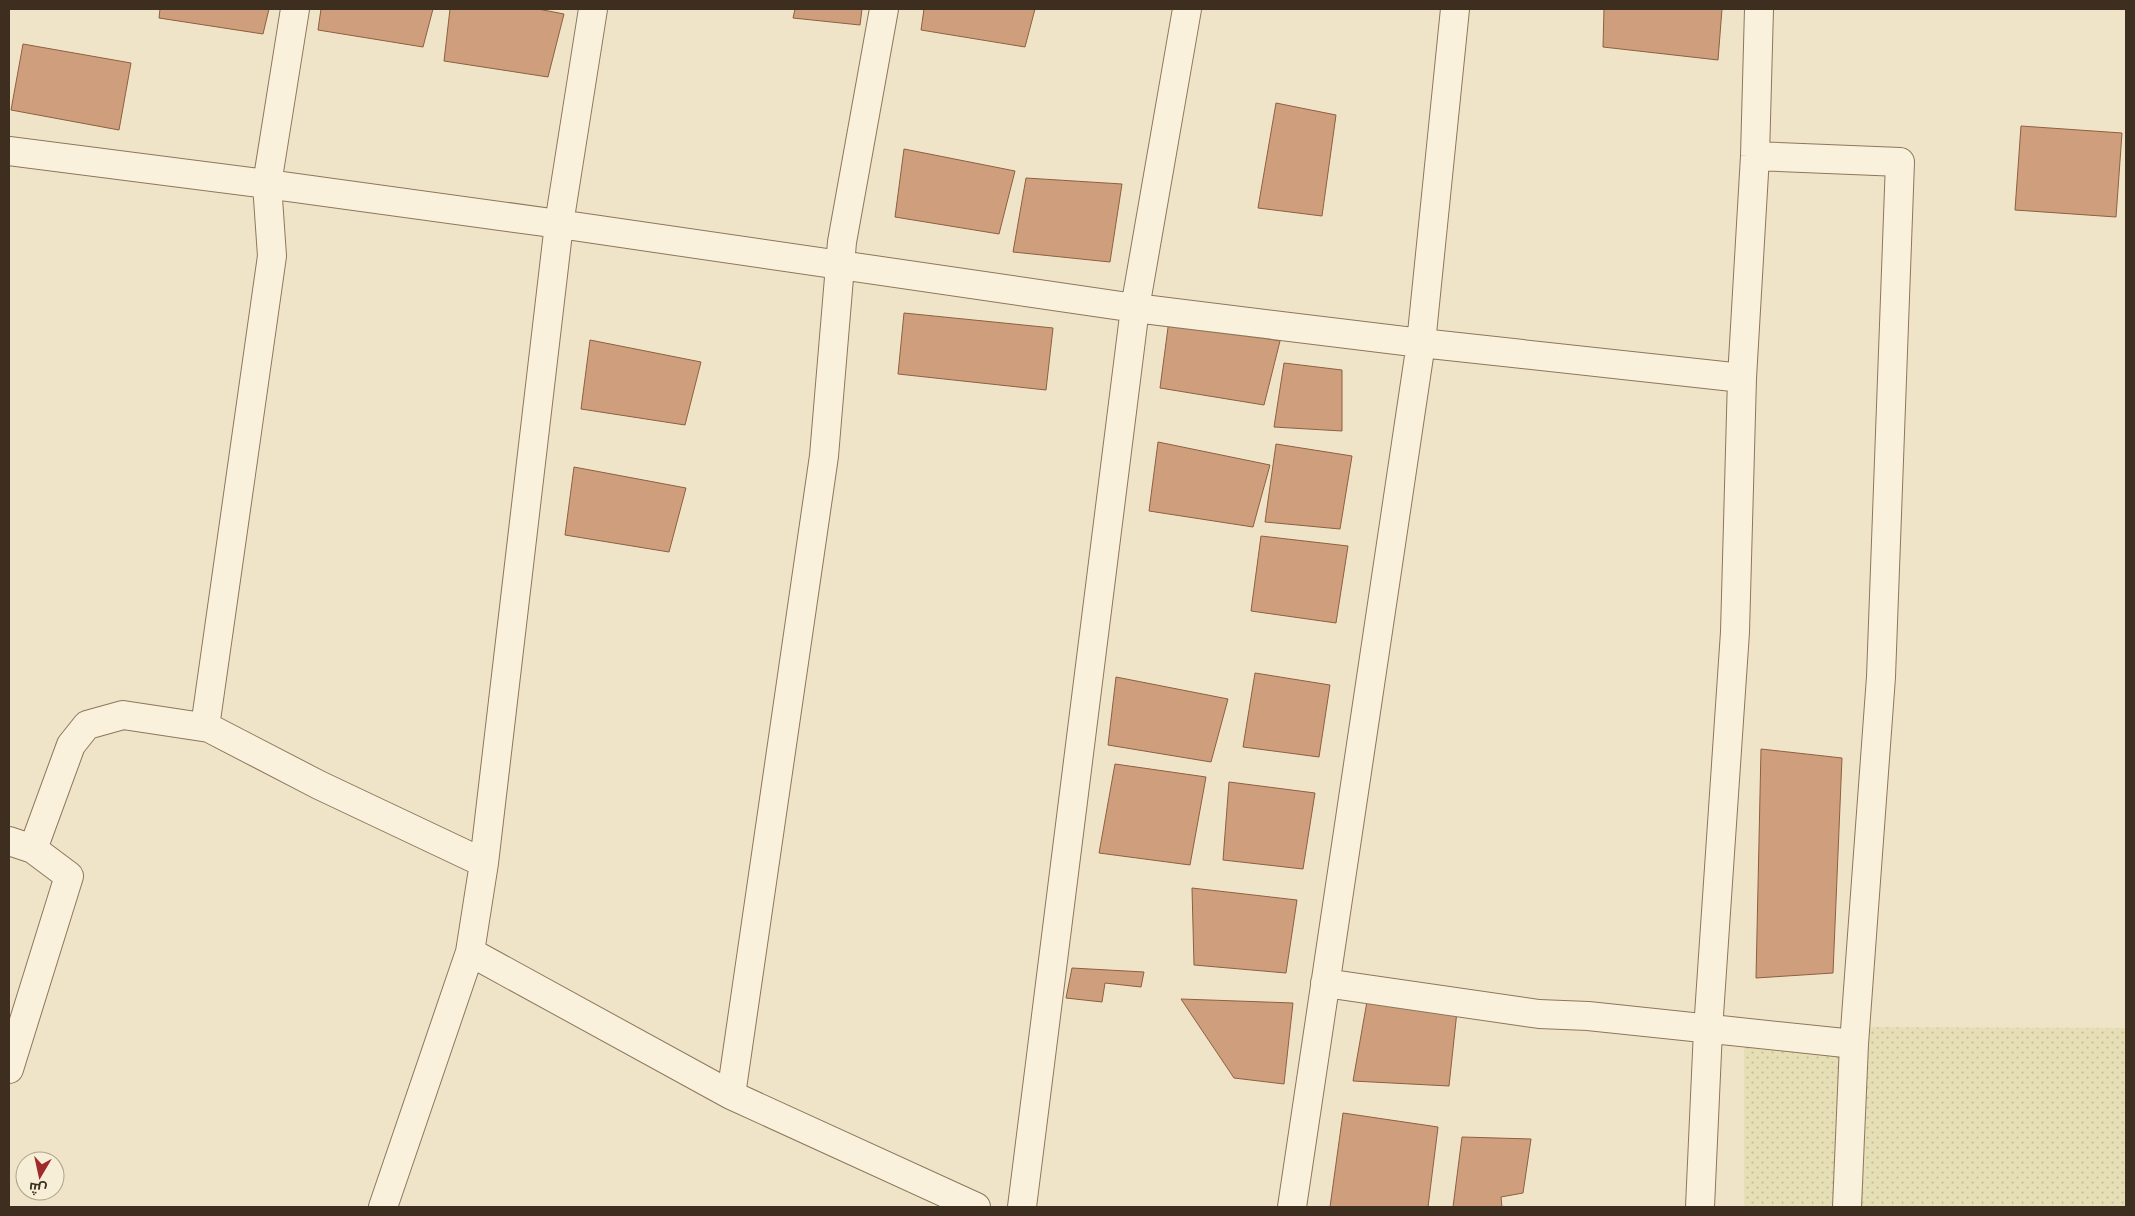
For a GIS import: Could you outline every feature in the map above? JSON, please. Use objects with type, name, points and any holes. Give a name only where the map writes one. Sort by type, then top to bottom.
[{"type":"street","points":[[205,727],[272,256],[267,184],[295,9]]},
{"type":"street","points":[[383,1207],[470,952],[484,863],[559,224],[594,9]]},
{"type":"street","points":[[731,1095],[824,456],[842,242],[884,9]]},
{"type":"street","points":[[1022,1207],[1135,308],[1187,9]]},
{"type":"street","points":[[1292,1207],[1421,343],[1455,9]]},
{"type":"street","points":[[1700,1207],[1708,1030],[1735,632],[1742,378],[1755,156],[1759,9]]},
{"type":"street","points":[[9,151],[559,224],[1135,308],[1421,343],[1742,378]]},
{"type":"street","points":[[1755,156],[1900,162],[1882,676],[1854,1044],[1847,1207]]},
{"type":"street","points":[[9,1069],[68,876],[21,845],[71,745],[87,725],[123,715],[205,727],[484,863]]},
{"type":"street","points":[[470,952],[731,1095],[976,1207]]},
{"type":"street","points":[[1325,983],[1539,1014],[1588,1016],[1854,1044]]},
{"type":"shaded area","points":[[1744,1027],[2126,1028],[2126,1207],[1744,1207]]},
{"type":"building","points":[[160,9],[269,9],[263,34],[159,18]]},
{"type":"building","points":[[321,9],[433,9],[423,47],[318,30]]},
{"type":"building","points":[[450,9],[538,9],[564,14],[548,77],[444,61]]},
{"type":"building","points":[[795,9],[862,9],[860,25],[793,18]]},
{"type":"building","points":[[924,9],[1035,9],[1025,47],[921,30]]},
{"type":"building","points":[[1604,9],[1722,9],[1718,60],[1603,47]]},
{"type":"building","points":[[23,44],[131,63],[119,130],[11,110]]},
{"type":"building","points":[[1276,103],[1336,115],[1322,216],[1258,208]]},
{"type":"building","points":[[2021,126],[2122,133],[2116,217],[2015,210]]},
{"type":"building","points":[[904,149],[1015,171],[999,234],[895,217]]},
{"type":"building","points":[[1026,178],[1122,184],[1110,262],[1013,252]]},
{"type":"building","points":[[904,313],[1053,328],[1046,390],[898,374]]},
{"type":"building","points":[[1169,320],[1280,341],[1264,405],[1160,388]]},
{"type":"building","points":[[590,340],[701,362],[685,425],[581,409]]},
{"type":"building","points":[[1284,363],[1342,370],[1342,431],[1274,427]]},
{"type":"building","points":[[1158,442],[1270,465],[1253,527],[1149,511]]},
{"type":"building","points":[[1276,444],[1352,456],[1340,529],[1265,522]]},
{"type":"building","points":[[574,467],[686,488],[669,552],[565,535]]},
{"type":"building","points":[[1261,536],[1348,546],[1336,623],[1251,611]]},
{"type":"building","points":[[1255,673],[1330,685],[1319,757],[1243,747]]},
{"type":"building","points":[[1116,677],[1228,699],[1211,762],[1108,745]]},
{"type":"building","points":[[1761,749],[1842,758],[1833,973],[1756,978]]},
{"type":"building","points":[[1115,764],[1206,777],[1190,865],[1099,853]]},
{"type":"building","points":[[1229,782],[1315,793],[1303,869],[1223,860]]},
{"type":"building","points":[[1192,888],[1297,900],[1286,973],[1194,965]]},
{"type":"building","points":[[1072,968],[1144,972],[1141,987],[1105,983],[1102,1002],[1066,998]]},
{"type":"building","points":[[1369,990],[1458,1002],[1449,1086],[1353,1081]]},
{"type":"building","points":[[1181,999],[1293,1003],[1284,1084],[1234,1078]]},
{"type":"building","points":[[1343,1113],[1438,1127],[1428,1207],[1330,1207]]},
{"type":"building","points":[[1462,1137],[1531,1139],[1523,1193],[1501,1197],[1502,1207],[1453,1207]]}]
